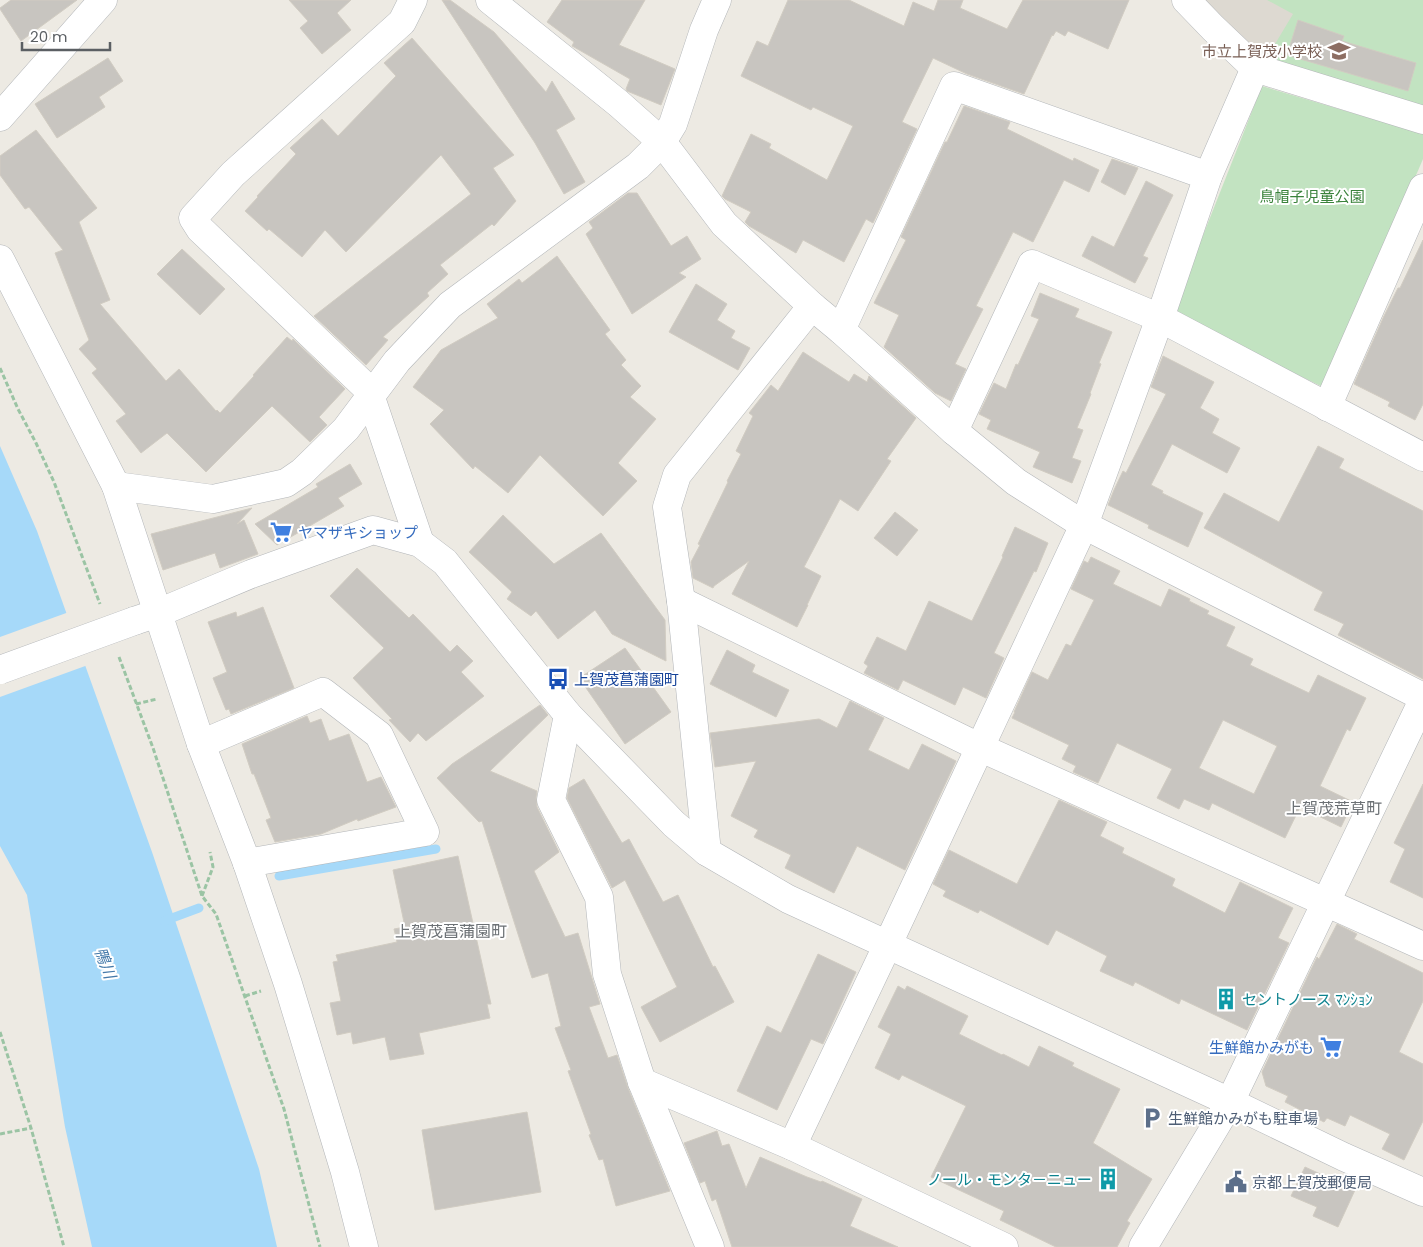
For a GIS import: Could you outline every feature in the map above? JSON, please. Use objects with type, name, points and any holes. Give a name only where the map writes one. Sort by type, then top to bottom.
[{"type":"street","points":[[0,118],[103,0]]},
{"type":"street","points":[[413,0],[402,22],[233,174],[193,218],[200,229],[368,389],[420,543]]},
{"type":"street","points":[[490,0],[618,103],[662,142],[724,224],[812,306],[954,431],[1016,482],[1084,525],[1423,698],[1230,1102],[1143,1247]]},
{"type":"street","points":[[116,486],[213,498],[286,483],[302,472],[346,429],[397,361],[450,305],[638,166],[662,142],[673,124],[704,30],[717,0]]},
{"type":"street","points":[[1186,0],[1256,68],[1423,120]]},
{"type":"street","points":[[792,1146],[1084,525],[1160,318],[1208,176],[1256,68]]},
{"type":"street","points":[[841,330],[954,86],[1208,176]]},
{"type":"street","points":[[1327,407],[1423,188]]},
{"type":"street","points":[[0,259],[116,486],[146,617],[202,744],[247,863],[288,984],[342,1162],[364,1247]]},
{"type":"street","points":[[954,431],[1032,264],[1160,318],[1423,457]]},
{"type":"street","points":[[707,852],[681,601],[667,507],[677,475],[812,306]]},
{"type":"street","points":[[0,670],[146,617],[252,574],[373,530],[420,543],[445,562],[568,714],[674,824],[707,852],[788,899],[1423,1192]]},
{"type":"street","points":[[681,601],[980,748],[1423,946]]},
{"type":"street","points":[[202,744],[324,692],[379,735],[425,832],[247,863]]},
{"type":"street","points":[[568,714],[551,800],[599,897],[606,974],[642,1082],[710,1247]]},
{"type":"street","points":[[642,1082],[792,1146],[1004,1247]]},
{"type":"path","points":[[0,368],[54,482],[102,610]]},
{"type":"path","points":[[118,654],[153,748],[202,896],[216,914],[284,1109],[320,1247]]},
{"type":"path","points":[[136,704],[144,702]]},
{"type":"path","points":[[245,996],[252,994]]},
{"type":"path","points":[[0,1032],[31,1128],[64,1247]]},
{"type":"path","points":[[0,1134],[31,1128]]},
{"type":"shaded area","points":[[1201,0],[1423,0],[1278,67],[1231,35]]},
{"type":"green space","name":"市立上賀茂小学校","points":[[1267,0],[1423,0],[1423,111],[1279,65],[1272,49],[1293,14]]},
{"type":"green space","name":"鳥帽子児童公園","points":[[1262,86],[1423,134],[1423,159],[1325,388],[1172,314]]},
{"type":"water","name":"鴨川","points":[[0,446],[37,531],[152,852],[259,1169],[277,1247],[92,1247],[65,1127],[27,895],[0,846]]},
{"type":"pier","points":[[69,612],[88,665],[0,697],[0,637]]},
{"type":"building","points":[[11,0],[77,0],[21,41],[0,9]]},
{"type":"building","points":[[289,0],[351,0],[337,13],[351,30],[322,54],[300,28],[308,21]]},
{"type":"building","points":[[442,0],[450,0],[494,32],[546,92],[552,81],[575,119],[556,130],[585,182],[564,194],[535,143]]},
{"type":"building","points":[[562,0],[645,0],[619,45],[675,69],[661,105],[627,91],[630,79],[572,46],[574,42],[547,22]]},
{"type":"building","points":[[788,0],[849,0],[904,26],[913,2],[934,11],[938,0],[963,0],[960,8],[1007,29],[1023,0],[1129,0],[1108,49],[1068,31],[1065,36],[1056,31],[1052,35],[1024,94],[967,74],[933,58],[902,122],[917,129],[873,223],[866,219],[844,262],[803,240],[796,253],[749,226],[745,222],[751,212],[722,196],[751,134],[771,144],[769,148],[827,180],[853,126],[813,107],[811,110],[741,76],[757,41],[768,46]]},
{"type":"building","points":[[1298,20],[1344,36],[1342,41],[1416,63],[1408,91],[1287,55]]},
{"type":"building","points":[[412,38],[514,155],[493,168],[516,201],[494,226],[492,224],[440,265],[448,274],[427,293],[429,296],[383,337],[388,340],[366,365],[314,316],[471,194],[441,155],[346,252],[325,230],[302,257],[269,229],[267,231],[245,211],[296,154],[290,148],[322,119],[338,136],[396,76],[384,63]]},
{"type":"building","points":[[108,58],[123,81],[99,97],[105,107],[57,138],[35,104]]},
{"type":"building","points":[[964,106],[1010,122],[1007,129],[1073,161],[1074,158],[1099,170],[1089,192],[1064,180],[1033,242],[1013,232],[976,306],[983,309],[955,364],[966,369],[951,401],[935,393],[884,347],[899,315],[874,303],[906,240],[901,237],[945,142],[947,142]]},
{"type":"building","points":[[36,130],[97,208],[79,222],[110,300],[100,304],[166,381],[179,369],[216,411],[220,413],[287,337],[292,341],[293,339],[345,389],[319,417],[327,425],[310,442],[272,406],[206,472],[167,433],[141,453],[116,421],[126,414],[92,373],[97,369],[79,349],[89,340],[55,253],[63,250],[29,207],[25,209],[0,175],[0,156]]},
{"type":"building","points":[[1112,159],[1138,168],[1125,195],[1101,182]]},
{"type":"building","points":[[1146,181],[1173,195],[1143,256],[1148,258],[1135,283],[1082,256],[1092,236],[1114,247]]},
{"type":"building","points":[[628,193],[637,193],[671,246],[687,236],[701,259],[679,273],[686,277],[632,314],[586,234],[593,228],[589,222]]},
{"type":"building","points":[[1423,240],[1423,404],[1415,420],[1388,406],[1390,402],[1354,384],[1384,316]]},
{"type":"building","points":[[182,249],[225,289],[200,315],[157,274]]},
{"type":"building","points":[[557,256],[610,330],[605,334],[626,360],[621,365],[641,386],[630,397],[656,419],[618,463],[637,481],[603,516],[540,455],[508,493],[475,466],[473,469],[430,424],[444,410],[413,387],[441,350],[498,318],[487,304],[519,279],[522,283]]},
{"type":"building","points":[[696,284],[727,304],[717,320],[735,331],[731,338],[750,348],[738,370],[669,332]]},
{"type":"building","points":[[1040,293],[1079,309],[1075,317],[1112,332],[1099,363],[1101,364],[1091,394],[1077,428],[1083,430],[1072,458],[1081,461],[1072,483],[1033,467],[1040,452],[987,429],[991,420],[979,414],[994,383],[1006,389],[1016,364],[1018,365],[1039,319],[1031,316]]},
{"type":"building","points":[[803,352],[849,382],[854,374],[867,382],[869,376],[916,418],[887,459],[891,461],[858,511],[840,499],[804,567],[821,576],[797,627],[732,594],[749,561],[713,588],[693,578],[691,562],[741,454],[736,451],[753,416],[749,413],[771,385],[778,391]]},
{"type":"building","points":[[1163,356],[1214,382],[1200,408],[1219,419],[1212,433],[1240,448],[1227,473],[1172,444],[1151,485],[1163,491],[1162,493],[1203,513],[1188,547],[1148,528],[1149,525],[1108,505],[1123,471],[1126,473],[1166,394],[1151,387]]},
{"type":"building","points":[[1318,446],[1344,459],[1339,468],[1423,511],[1423,679],[1338,635],[1344,624],[1314,610],[1323,592],[1204,528],[1224,493],[1279,522]]},
{"type":"building","points":[[350,464],[362,484],[338,498],[344,506],[277,545],[255,524],[318,487],[316,484]]},
{"type":"building","points":[[252,508],[237,524],[244,520],[258,554],[220,568],[215,553],[163,570],[151,534]]},
{"type":"building","points":[[895,512],[918,530],[897,556],[874,538]]},
{"type":"building","points":[[503,515],[554,564],[601,533],[665,620],[666,661],[612,634],[595,610],[558,639],[536,611],[531,616],[507,599],[512,592],[469,552]]},
{"type":"building","points":[[1015,527],[1048,543],[1036,572],[1034,571],[994,653],[1004,658],[986,698],[963,687],[955,705],[903,680],[898,690],[864,673],[868,666],[864,663],[877,637],[906,651],[929,601],[972,621],[1003,557]]},
{"type":"building","points":[[1091,557],[1120,571],[1113,584],[1161,607],[1169,589],[1209,611],[1207,614],[1235,627],[1226,646],[1253,659],[1250,665],[1309,693],[1318,675],[1366,698],[1350,731],[1347,729],[1320,786],[1353,802],[1341,827],[1300,807],[1285,838],[1212,803],[1209,810],[1184,799],[1179,809],[1157,798],[1172,769],[1117,743],[1098,783],[1073,772],[1076,766],[1062,759],[1069,745],[1012,718],[1032,672],[1048,680],[1066,644],[1071,646],[1094,600],[1071,589],[1084,561],[1088,563]],"holes":[[[1223,720],[1277,746],[1254,794],[1199,768]]]},
{"type":"building","points":[[357,568],[409,618],[413,614],[450,652],[457,645],[473,661],[461,672],[484,696],[426,741],[418,733],[410,742],[389,720],[392,719],[353,678],[384,648],[330,596]]},
{"type":"building","points":[[263,607],[294,688],[231,714],[229,709],[226,710],[213,678],[227,672],[208,622],[236,612],[237,617]]},
{"type":"building","points":[[625,648],[671,712],[625,744],[584,685],[584,675]]},
{"type":"building","points":[[727,650],[755,665],[752,672],[789,690],[776,717],[710,684]]},
{"type":"building","points":[[850,701],[884,718],[868,750],[909,770],[922,744],[956,761],[905,870],[857,846],[834,893],[785,868],[791,855],[754,837],[758,830],[731,816],[756,761],[715,767],[710,733],[819,719],[837,728]]},
{"type":"building","points":[[540,705],[548,715],[490,771],[537,791],[537,807],[559,852],[534,871],[565,937],[578,933],[600,1004],[589,1007],[608,1058],[617,1055],[628,1088],[670,1191],[616,1206],[603,1159],[599,1160],[589,1135],[591,1134],[568,1071],[571,1070],[555,1028],[561,1026],[548,973],[532,978],[482,821],[479,822],[437,778],[452,764]]},
{"type":"building","points":[[307,716],[310,723],[321,719],[329,741],[349,734],[367,782],[381,777],[396,807],[358,821],[357,819],[321,834],[275,842],[266,820],[271,818],[254,774],[252,774],[242,744]]},
{"type":"building","points":[[584,779],[622,843],[629,839],[663,902],[678,895],[713,967],[715,966],[734,1002],[660,1042],[641,1007],[677,987],[625,880],[612,888],[567,798],[569,788]]},
{"type":"building","points":[[1423,784],[1423,898],[1390,882],[1405,849],[1394,843]]},
{"type":"building","points":[[1059,800],[1107,822],[1100,836],[1124,848],[1122,853],[1175,879],[1172,886],[1225,913],[1240,882],[1293,908],[1278,938],[1289,943],[1247,1030],[1181,999],[1179,1004],[1135,982],[1133,986],[1100,971],[1107,956],[1056,930],[1048,945],[980,910],[978,913],[943,896],[946,891],[933,884],[949,850],[1017,884]]},
{"type":"building","points":[[458,856],[491,1004],[487,1004],[490,1018],[419,1033],[424,1054],[390,1060],[385,1037],[353,1044],[351,1032],[337,1035],[330,1003],[341,1001],[333,962],[338,961],[336,955],[397,942],[394,929],[405,927],[393,870]]},
{"type":"building","points":[[1337,924],[1357,934],[1354,939],[1423,973],[1423,1001],[1399,1052],[1423,1064],[1423,1121],[1404,1160],[1382,1149],[1390,1134],[1350,1115],[1345,1126],[1327,1118],[1324,1122],[1285,1102],[1288,1096],[1266,1086],[1262,1072],[1317,957],[1319,959]]},
{"type":"building","points":[[818,954],[856,972],[823,1044],[811,1039],[777,1110],[737,1091],[767,1026],[781,1033]]},
{"type":"building","points":[[898,986],[905,990],[907,986],[968,1016],[959,1034],[1002,1055],[1029,1067],[1039,1046],[1074,1063],[1072,1066],[1120,1089],[1093,1143],[1152,1179],[1127,1221],[1130,1223],[1117,1247],[1056,1247],[1000,1220],[1004,1211],[931,1177],[966,1106],[902,1075],[899,1080],[875,1068],[891,1034],[878,1027]]},
{"type":"building","points":[[527,1112],[541,1192],[435,1210],[422,1130]]},
{"type":"building","points":[[717,1131],[722,1146],[729,1144],[746,1188],[760,1157],[807,1177],[822,1181],[862,1199],[850,1226],[898,1247],[732,1247],[716,1199],[712,1201],[705,1181],[700,1183],[684,1143]]},
{"type":"building","points":[[1305,1167],[1355,1190],[1338,1227],[1313,1216],[1317,1207],[1291,1196]]},
{"type":"waterway","points":[[279,876],[436,849]]},
{"type":"waterway","points":[[164,921],[199,908]]},
{"type":"place","name":"市立上賀茂小学校","points":[[1339,51]]},
{"type":"place","name":"ヤマザキショップ","points":[[281,532]]},
{"type":"place","name":"上賀茂菖蒲園町","points":[[558,679]]},
{"type":"place","name":"セントノース ﾏﾝｼｮﾝ","points":[[1226,999]]},
{"type":"place","name":"生鮮館かみがも","points":[[1331,1047]]},
{"type":"place","name":"生鮮館かみがも駐車場","points":[[1152,1118]]},
{"type":"place","name":"ノール・モンタ－ニュー","points":[[1108,1179]]},
{"type":"place","name":"京都上賀茂郵便局","points":[[1236,1182]]},
{"type":"district","name":"上賀茂荒草町","points":[[1334,808]]},
{"type":"district","name":"上賀茂菖蒲園町","points":[[451,931]]}]
